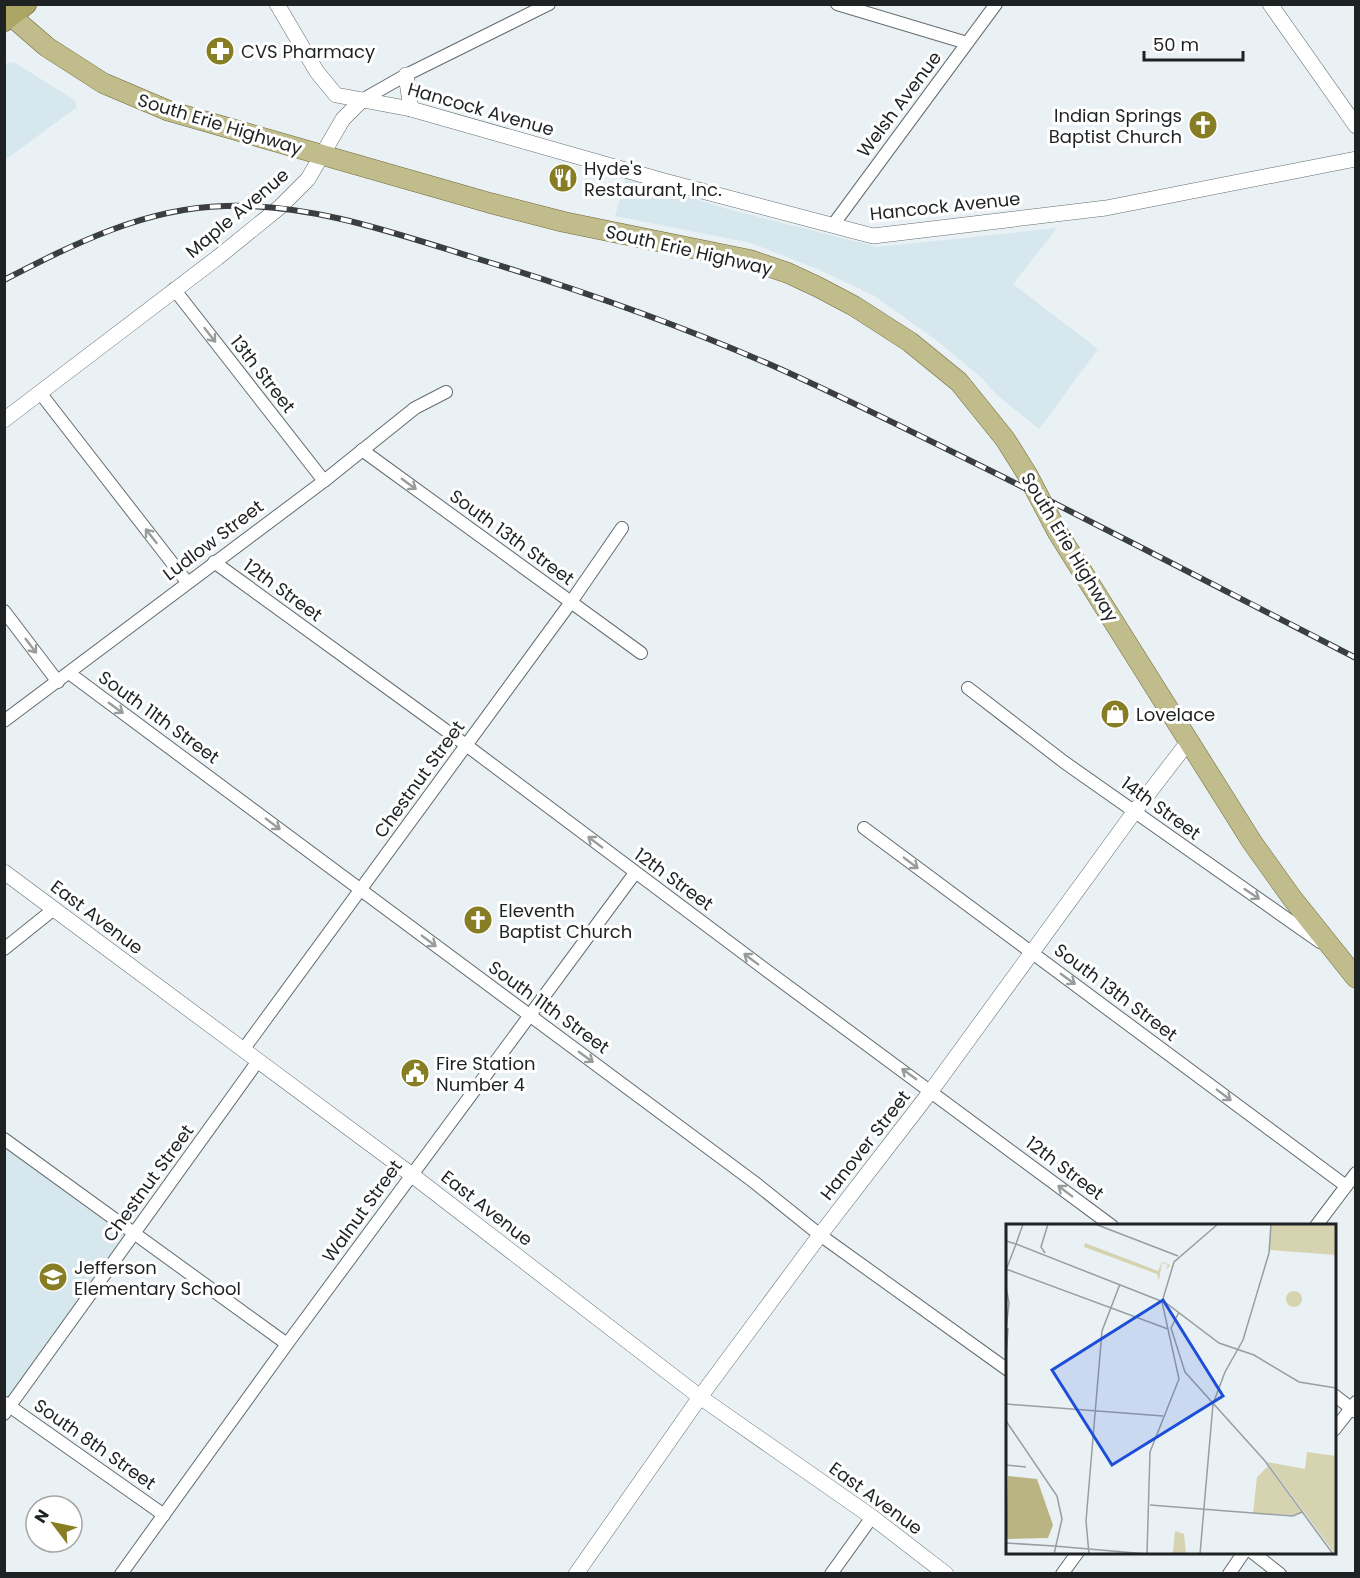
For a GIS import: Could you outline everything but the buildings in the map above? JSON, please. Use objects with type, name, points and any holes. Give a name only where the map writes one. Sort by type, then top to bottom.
[{"type":"main road","name":"South Erie Highway","points":[[12,13],[47,47],[66,60],[103,83],[169,111],[321,156],[564,222],[750,260],[788,273],[818,287],[879,321],[910,342],[959,382],[1005,439],[1027,474],[1058,533],[1252,842],[1356,978]]},
{"type":"street","name":"Hancock Avenue","points":[[277,4],[331,91],[341,97],[411,109],[664,181],[873,236],[1106,208],[1356,159]]},
{"type":"street","name":"Maple Avenue","points":[[4,420],[41,394],[280,207],[308,179],[342,119],[362,100],[406,75],[549,4]]},
{"type":"street","points":[[837,4],[967,43]]},
{"type":"street","name":"Welsh Avenue","points":[[832,225],[996,4]]},
{"type":"street","points":[[1270,4],[1356,126]]},
{"type":"street","points":[[406,75],[411,109]]},
{"type":"street","name":"13th Street","points":[[174,289],[324,481]]},
{"type":"street","name":"Ludlow Street","points":[[4,721],[324,481],[415,408],[446,392]]},
{"type":"street","points":[[41,394],[187,582]]},
{"type":"street","name":"South 13th Street","points":[[362,450],[641,653]]},
{"type":"street","name":"Chestnut Street","points":[[243,1050],[571,602],[622,528]]},
{"type":"street","name":"12th Street","points":[[214,562],[466,745],[1109,1224]]},
{"type":"street","points":[[4,611],[57,682]]},
{"type":"street","name":"South 11th Street","points":[[69,673],[735,1168],[820,1235],[1006,1369]]},
{"type":"street","name":"14th Street","points":[[968,688],[1065,762],[1335,953]]},
{"type":"street","name":"Hanover Street","points":[[581,1571],[700,1397],[820,1235],[931,1091],[1188,742]]},
{"type":"street","name":"South 13th Street","points":[[864,828],[1346,1185]]},
{"type":"street","name":"East Avenue","points":[[4,872],[412,1174],[700,1397],[872,1517],[946,1574]]},
{"type":"street","name":"Walnut Street","points":[[122,1574],[287,1344],[635,873]]},
{"type":"street","points":[[4,949],[54,909]]},
{"type":"street","name":"Chestnut Street","points":[[6,1408],[258,1061]]},
{"type":"street","points":[[4,1139],[287,1344]]},
{"type":"street","points":[[1317,1224],[1356,1173]]},
{"type":"street","points":[[1336,1396],[1354,1407],[1336,1429]]},
{"type":"street","name":"South 8th Street","points":[[6,1408],[164,1515]]},
{"type":"street","points":[[831,1574],[872,1517]]},
{"type":"street","points":[[1062,1574],[1077,1554]]},
{"type":"street","points":[[1229,1574],[1243,1554]]},
{"type":"street","points":[[1255,1554],[1280,1574]]},
{"type":"shaded area","points":[[14,62],[74,100],[77,107],[5,160],[5,64]]},
{"type":"shaded area","points":[[626,178],[731,210],[878,247],[1057,228],[1013,284],[1098,349],[1039,429],[936,340],[873,295],[815,268],[751,243],[615,216]]},
{"type":"shaded area","name":"Jefferson Elementary School","points":[[4,1139],[134,1233],[10,1407],[4,1402]]},
{"type":"railway","points":[[4,280],[110,230],[166,213],[195,208],[257,206],[289,209],[383,230],[590,295],[666,322],[778,368],[1003,477],[1356,658]]},
{"type":"place","name":"CVS Pharmacy","points":[[220,51]]},
{"type":"place","name":"Indian Springs Baptist Church","points":[[1203,125]]},
{"type":"place","name":"Hyde's Restaurant, Inc.","points":[[563,178]]},
{"type":"place","name":"Lovelace","points":[[1115,714]]},
{"type":"place","name":"Eleventh Baptist Church","points":[[478,920]]},
{"type":"place","name":"Fire Station Number 4","points":[[415,1073]]},
{"type":"place","name":"Jefferson Elementary School","points":[[53,1277]]}]
